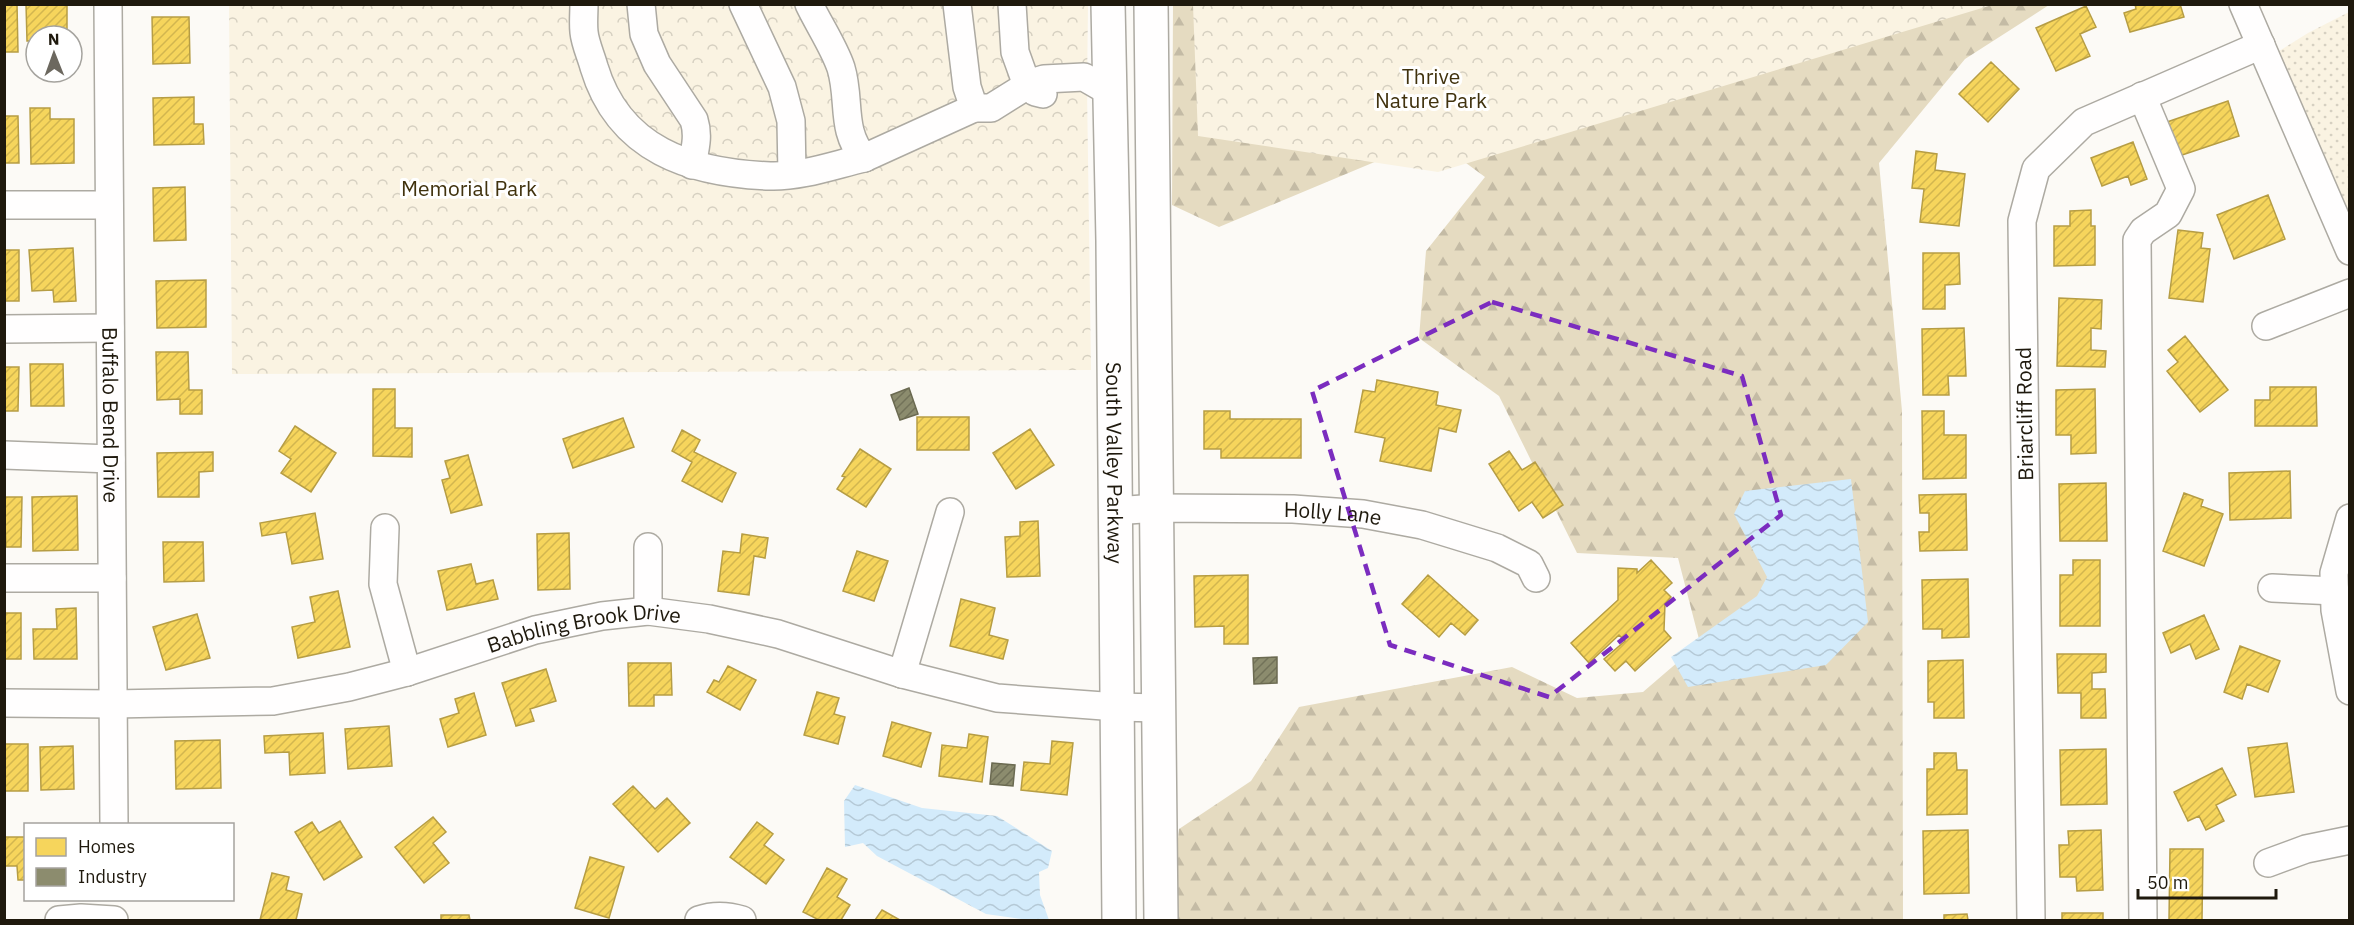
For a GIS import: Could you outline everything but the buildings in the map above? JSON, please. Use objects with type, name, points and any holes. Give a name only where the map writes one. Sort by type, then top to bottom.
[{"type":"main road","name":"South Valley Parkway","points":[[1108,4],[1119,921]]},
{"type":"main road","name":"South Valley Parkway","points":[[1151,4],[1161,921]]},
{"type":"main road","points":[[1110,92],[1152,90]]},
{"type":"street","name":"Buffalo Bend Drive","points":[[108,4],[114,823]]},
{"type":"street","points":[[584,4],[584,33],[600,85],[622,122],[645,141],[671,157],[706,169],[771,176],[811,171],[864,158],[974,108],[991,108],[1030,83]]},
{"type":"street","points":[[641,4],[644,34],[657,64],[694,120],[697,141],[692,165]]},
{"type":"street","points":[[742,4],[782,87],[791,121],[792,174]]},
{"type":"street","points":[[809,4],[840,67],[848,100],[847,126],[854,146],[864,158]]},
{"type":"street","points":[[957,4],[967,87],[974,108]]},
{"type":"street","points":[[1012,4],[1015,52],[1024,77],[1035,92],[1084,96],[1110,92]]},
{"type":"street","points":[[2243,4],[2349,251]]},
{"type":"street","name":"Briarcliff Road","points":[[2031,921],[2022,221],[2036,169],[2084,122],[2261,45]]},
{"type":"street","points":[[2142,96],[2181,189],[2169,214],[2148,227],[2137,240],[2143,921]]},
{"type":"street","points":[[4,205],[109,205]]},
{"type":"street","points":[[2266,326],[2349,294]]},
{"type":"street","points":[[4,329],[110,328]]},
{"type":"street","points":[[4,455],[111,459]]},
{"type":"street","name":"Holly Lane","points":[[1114,512],[1157,508],[1293,509],[1372,515],[1422,525],[1497,548],[1529,564],[1536,578]]},
{"type":"street","points":[[902,674],[950,512]]},
{"type":"street","points":[[2349,518],[2334,573],[2335,610],[2349,691]]},
{"type":"street","points":[[385,528],[383,584],[407,672]]},
{"type":"street","points":[[648,547],[648,611]]},
{"type":"street","points":[[4,578],[112,578]]},
{"type":"street","points":[[2272,588],[2335,591]]},
{"type":"street","name":"Babbling Brook Drive","points":[[4,703],[113,704],[273,701],[349,687],[407,672],[535,630],[602,616],[648,611],[709,618],[778,634],[902,674],[997,698],[1159,708]]},
{"type":"street","points":[[2268,863],[2306,849],[2349,840]]},
{"type":"street","points":[[59,921],[81,918],[114,920],[114,901]]},
{"type":"street","points":[[699,921],[707,918],[733,917],[742,921]]},
{"type":"highlighted area","points":[[1492,302],[1742,376],[1781,515],[1549,697],[1390,645],[1312,391]]},
{"type":"green space","name":"Thrive Nature Park","points":[[1193,4],[1992,5],[1438,172],[1198,136]]},
{"type":"green space","name":"Memorial Park","points":[[229,5],[1088,5],[1091,370],[232,374]]},
{"type":"green space","points":[[1173,5],[2049,5],[1965,59],[1879,163],[1902,411],[1903,920],[1172,920],[1172,896],[1179,829],[1251,781],[1299,707],[1512,667],[1577,698],[1643,692],[1700,643],[1678,558],[1577,553],[1499,396],[1419,338],[1426,251],[1485,177],[1432,138],[1219,227],[1172,205]]},
{"type":"green space","points":[[2349,12],[2349,218],[2276,53]]},
{"type":"water","points":[[1851,479],[1868,622],[1826,665],[1688,687],[1671,657],[1757,596],[1767,577],[1734,514],[1745,491]]},
{"type":"water","points":[[855,785],[922,808],[997,816],[1052,851],[1048,868],[1039,872],[1040,895],[1049,920],[1029,920],[986,914],[877,856],[863,843],[845,847],[844,801]]}]
